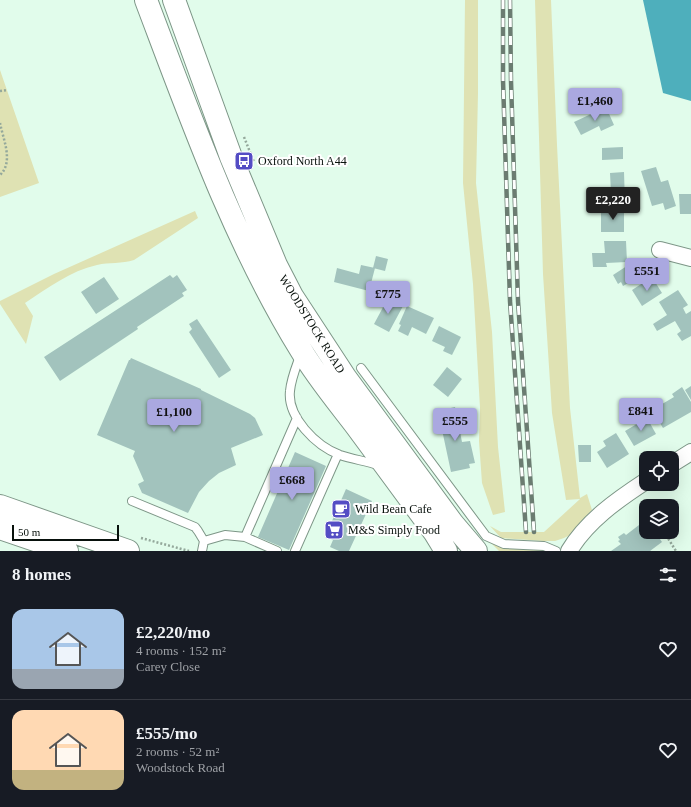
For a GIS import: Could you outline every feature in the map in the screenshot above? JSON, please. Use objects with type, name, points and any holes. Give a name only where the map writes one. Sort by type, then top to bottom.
[{"type":"highway","name":"WOODSTOCK ROAD","points":[[174,0],[232,157],[276,265],[292,296],[345,377],[453,524],[476,551]]},
{"type":"highway","name":"WOODSTOCK ROAD","points":[[141,2],[228,210],[275,305],[301,351],[446,551]]},
{"type":"highway","points":[[0,506],[128,551]]},
{"type":"highway","points":[[0,528],[67,551]]},
{"type":"street","points":[[660,250],[691,258]]},
{"type":"street","points":[[679,460],[691,452]]},
{"type":"street","points":[[569,551],[574,542],[592,522],[612,505],[639,486]]},
{"type":"lane","points":[[166,76],[199,155],[211,168]]},
{"type":"lane","points":[[301,351],[290,392],[292,409],[306,431],[316,442],[338,454],[386,467]]},
{"type":"lane","points":[[361,368],[486,536],[504,544],[544,546],[556,551]]},
{"type":"lane","points":[[245,537],[297,418]]},
{"type":"lane","points":[[295,551],[338,454]]},
{"type":"lane","points":[[132,501],[195,527],[204,541],[202,551]]},
{"type":"lane","points":[[204,541],[225,535],[245,537],[277,551]]},
{"type":"path","points":[[0,91],[7,90]]},
{"type":"path","points":[[0,123],[8,158],[0,175]]},
{"type":"path","points":[[244,135],[255,164]]},
{"type":"path","points":[[668,539],[676,551]]},
{"type":"green space","points":[[465,0],[478,0],[476,183],[492,332],[498,447],[505,512],[493,515],[482,483],[479,441],[480,408],[473,284],[463,183]]},
{"type":"green space","points":[[535,0],[551,0],[570,408],[580,498],[587,494],[592,510],[572,534],[555,541],[501,538],[490,526],[501,532],[544,532],[580,499],[566,500],[552,413],[543,274]]},
{"type":"green space","points":[[0,70],[39,183],[0,197]]},
{"type":"green space","points":[[195,211],[198,218],[134,260],[97,265],[78,271],[25,303],[33,316],[26,344],[0,304],[0,301],[54,274]]},
{"type":"green space","points":[[483,535],[492,541],[546,547],[550,551],[499,551]]},
{"type":"water","points":[[643,0],[691,0],[691,101],[663,93]]},
{"type":"building","points":[[606,107],[614,125],[601,131],[599,126],[581,135],[574,122]]},
{"type":"building","points":[[623,147],[623,159],[602,160],[602,148]]},
{"type":"building","points":[[656,167],[661,182],[668,180],[676,206],[665,210],[663,203],[652,206],[641,171]]},
{"type":"building","points":[[624,172],[625,204],[600,204],[600,193],[611,193],[610,173]]},
{"type":"building","points":[[679,194],[691,194],[691,214],[680,214]]},
{"type":"building","points":[[624,210],[624,232],[601,232],[601,211]]},
{"type":"building","points":[[604,241],[626,241],[627,262],[606,263],[607,267],[593,267],[592,253],[605,253]]},
{"type":"building","points":[[376,256],[388,259],[385,271],[373,268]]},
{"type":"building","points":[[633,262],[641,276],[623,286],[621,282],[618,284],[613,275]]},
{"type":"building","points":[[361,265],[375,268],[369,291],[334,282],[337,268],[359,274]]},
{"type":"building","points":[[170,275],[173,278],[177,275],[187,290],[182,293],[184,296],[137,327],[138,329],[60,381],[44,357]]},
{"type":"building","points":[[104,277],[119,299],[96,314],[81,292]]},
{"type":"building","points":[[652,277],[662,293],[642,306],[632,290]]},
{"type":"building","points":[[678,290],[688,305],[683,308],[686,314],[691,311],[691,336],[682,341],[677,334],[681,331],[675,321],[657,331],[653,324],[667,315],[659,302]]},
{"type":"building","points":[[388,298],[403,306],[389,332],[374,324]]},
{"type":"building","points":[[407,306],[434,318],[426,334],[412,327],[408,336],[398,331],[401,325],[399,324]]},
{"type":"building","points":[[197,319],[231,370],[219,378],[189,332],[192,329],[189,324]]},
{"type":"building","points":[[439,326],[461,337],[452,355],[443,351],[445,347],[432,341]]},
{"type":"building","points":[[131,358],[201,389],[250,414],[255,418],[263,435],[231,448],[236,465],[219,473],[209,481],[199,492],[188,513],[142,493],[138,484],[144,481],[133,456],[135,451],[97,435]]},
{"type":"building","points":[[447,367],[462,379],[448,397],[433,385]]},
{"type":"building","points":[[691,386],[691,400],[685,390]]},
{"type":"building","points":[[682,387],[691,402],[691,412],[663,428],[652,410],[674,397],[672,394]]},
{"type":"building","points":[[455,407],[462,442],[470,441],[475,463],[469,464],[470,468],[451,472],[438,411]]},
{"type":"building","points":[[647,418],[656,434],[634,446],[625,431]]},
{"type":"building","points":[[616,433],[629,454],[607,468],[597,452],[606,446],[603,441]]},
{"type":"building","points":[[578,445],[591,445],[591,462],[579,462]]},
{"type":"building","points":[[295,452],[326,466],[289,550],[258,537]]},
{"type":"building","points":[[346,489],[372,501],[349,551],[339,551],[330,547],[333,540],[325,537]]},
{"type":"building","points":[[639,525],[639,539],[660,539],[662,542],[650,551],[611,551],[621,544],[618,541],[620,540],[618,537],[624,533],[626,535]]},
{"type":"railway","points":[[503,0],[503,80],[510,301],[526,532]]},
{"type":"railway","points":[[510,0],[518,301],[534,532]]},
{"type":"place","name":"Oxford North A44","points":[[244,161]]},
{"type":"place","name":"Wild Bean Cafe","points":[[341,509]]},
{"type":"place","name":"M&S Simply Food","points":[[334,530]]}]
